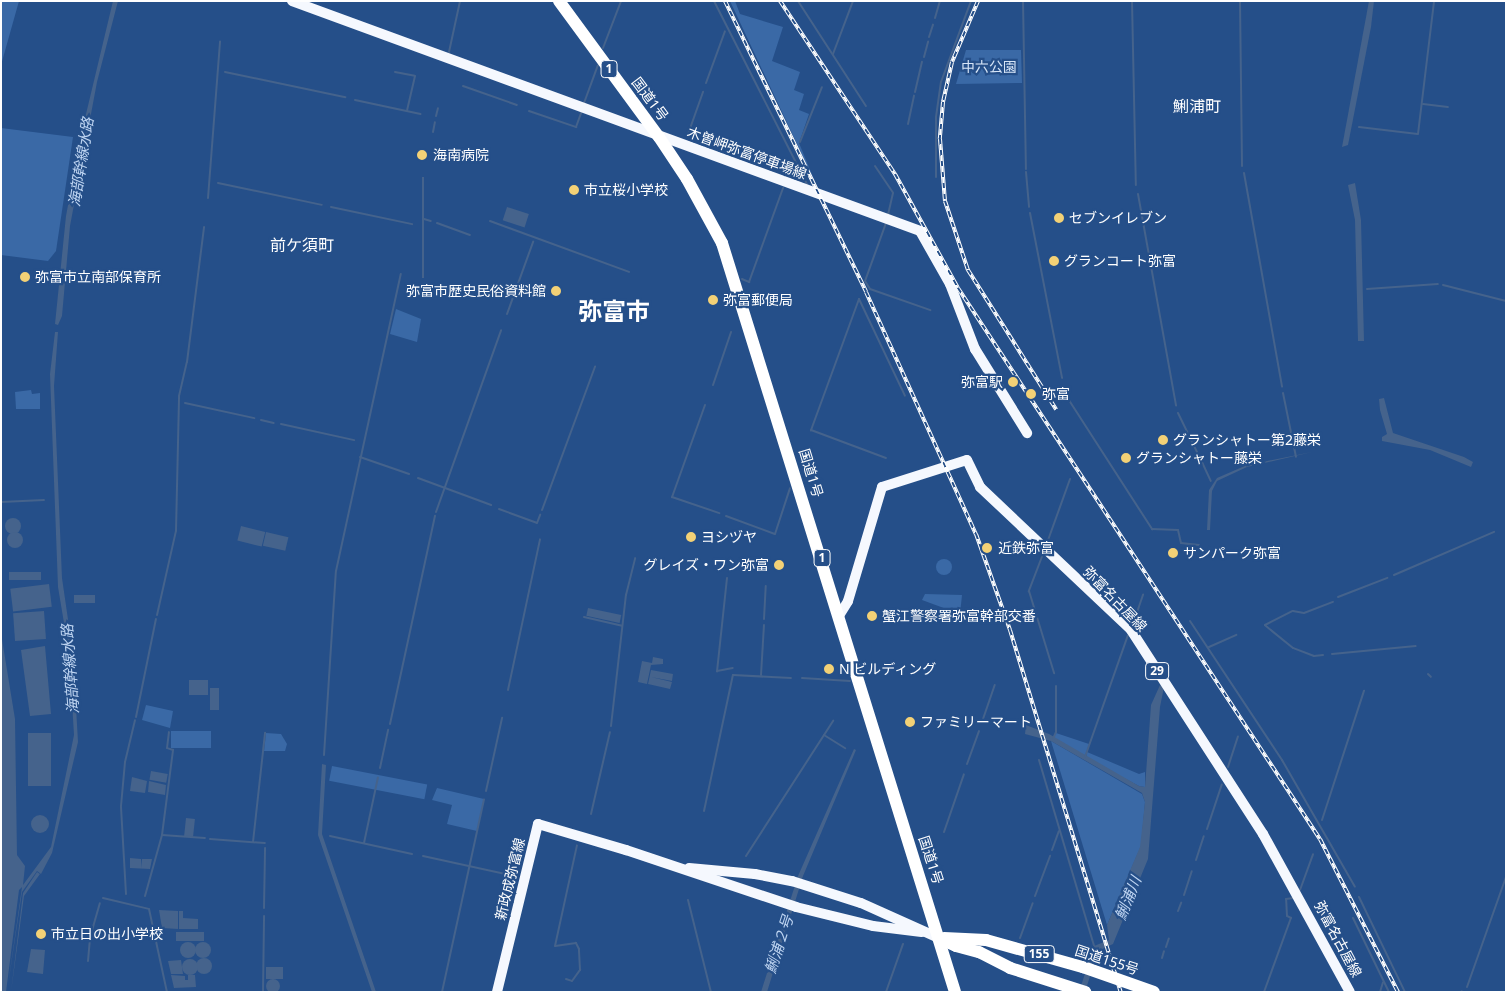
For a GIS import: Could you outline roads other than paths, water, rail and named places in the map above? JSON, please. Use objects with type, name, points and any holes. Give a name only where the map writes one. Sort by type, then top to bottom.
[{"type":"highway","name":"国道1号","points":[[559,1],[659,137],[692,187],[722,244],[840,614],[955,992]]},
{"type":"highway","name":"国道155号","points":[[939,938],[995,942],[1154,992]]},
{"type":"highway","name":"155","points":[[939,938],[956,946],[979,952],[1010,968],[1085,992]]},
{"type":"main road","name":"木曽岬弥富停車場線","points":[[292,1],[920,231],[950,284],[975,349],[1027,433]]},
{"type":"main road","name":"弥富名古屋線","points":[[840,614],[848,601],[882,487],[967,460],[980,487],[1131,630],[1263,834],[1350,992]]},
{"type":"main road","name":"新政成弥富線","points":[[497,992],[538,824],[792,905],[873,926],[922,932]]},
{"type":"main road","name":"新政成弥富線","points":[[675,867],[754,874],[799,883],[862,903],[922,932],[939,938]]},
{"type":"water","name":"海部幹線水路","points":[[113,1],[118,1],[97,82],[70,226],[62,316],[58,325],[55,324],[66,216],[81,135]]},
{"type":"water","points":[[1369,1],[1374,1],[1371,27],[1348,145],[1342,147]]},
{"type":"water","points":[[422,177],[424,177],[424,278],[422,278]]},
{"type":"water","points":[[1355,183],[1361,220],[1364,341],[1358,341],[1355,220],[1348,185]]},
{"type":"water","points":[[507,207],[529,214],[525,227],[503,220]]},
{"type":"water","name":"海部幹線水路","points":[[55,332],[58,332],[54,386],[62,578],[73,654],[78,742],[52,853],[41,874],[37,871],[22,892],[7,992],[22,887],[19,890],[6,992],[1,992],[1,633],[15,719],[17,855],[25,866],[23,885],[51,847],[74,735],[69,653],[58,587],[50,374]]},
{"type":"water","points":[[1384,398],[1393,433],[1464,457],[1473,462],[1471,467],[1430,450],[1382,441],[1382,437],[1387,434],[1379,399]]},
{"type":"water","points":[[1312,452],[1247,467],[1217,481],[1212,491],[1210,530],[1207,530],[1209,490],[1217,478],[1247,465]]},
{"type":"water","points":[[13,518],[21,526],[13,534],[5,526]]},
{"type":"water","points":[[241,526],[265,532],[262,547],[237,541]]},
{"type":"water","points":[[15,532],[23,540],[15,548],[7,540]]},
{"type":"water","points":[[266,532],[288,537],[285,551],[263,546]]},
{"type":"water","points":[[9,572],[41,572],[41,580],[9,580]]},
{"type":"water","points":[[49,584],[52,607],[13,612],[10,589]]},
{"type":"water","points":[[74,595],[95,595],[95,603],[74,603]]},
{"type":"water","points":[[588,608],[621,615],[620,623],[586,616]]},
{"type":"water","points":[[44,611],[46,639],[15,641],[13,613]]},
{"type":"water","points":[[45,646],[51,714],[30,716],[21,650]]},
{"type":"water","points":[[653,657],[663,659],[663,664],[651,665],[647,684],[638,682],[642,661],[652,663]]},
{"type":"water","points":[[651,670],[673,674],[672,681],[651,677],[672,682],[670,689],[648,684]]},
{"type":"water","points":[[189,680],[208,680],[208,695],[189,695]]},
{"type":"water","name":"鯏浦川","points":[[1160,685],[1164,687],[1160,707],[1148,859],[1113,944],[1098,951],[1085,992],[1079,992],[1094,946],[1109,940],[1107,925],[1140,847],[1145,802],[1142,793],[1051,741],[1025,734],[1026,725],[1049,734],[1139,786],[1145,787],[1151,705]]},
{"type":"water","points":[[210,688],[219,688],[219,710],[210,710]]},
{"type":"water","points":[[28,733],[51,733],[51,786],[28,786]]},
{"type":"water","name":"鯏浦２号","points":[[854,749],[856,750],[803,876],[767,992],[761,992],[798,876]]},
{"type":"water","points":[[322,764],[326,765],[322,834],[376,992],[372,992],[318,835]]},
{"type":"water","points":[[151,771],[168,774],[166,783],[149,780]]},
{"type":"water","points":[[132,777],[147,781],[145,793],[130,791]]},
{"type":"water","points":[[149,781],[166,785],[165,795],[148,792]]},
{"type":"water","points":[[40,815],[46,818],[49,824],[46,830],[40,833],[34,830],[31,824],[34,818]]},
{"type":"water","points":[[186,818],[195,819],[193,837],[184,836]]},
{"type":"water","points":[[130,858],[141,859],[141,868],[142,859],[152,859],[150,869],[130,868]]},
{"type":"water","points":[[37,872],[40,874],[24,896],[11,992],[23,893]]},
{"type":"water","points":[[159,910],[178,911],[178,929],[162,928]]},
{"type":"water","points":[[179,911],[183,911],[183,918],[198,919],[198,929],[179,929]]},
{"type":"water","points":[[176,932],[204,932],[204,941],[176,941]]},
{"type":"water","points":[[188,942],[194,944],[196,950],[194,956],[188,958],[182,956],[180,950],[182,944]]},
{"type":"water","points":[[200,942],[206,942],[211,947],[209,956],[200,958],[195,953],[195,947]]},
{"type":"water","points":[[31,949],[45,950],[43,974],[27,972]]},
{"type":"water","points":[[204,958],[210,960],[212,966],[210,972],[204,974],[198,972],[196,966],[198,960]]},
{"type":"water","points":[[190,959],[198,967],[190,975],[182,967]]},
{"type":"water","points":[[181,960],[183,974],[171,974],[168,961]]},
{"type":"water","points":[[266,967],[283,967],[283,979],[266,979]]},
{"type":"water","points":[[171,975],[185,976],[185,980],[188,980],[188,975],[195,975],[196,987],[174,988]]},
{"type":"water","points":[[270,979],[276,979],[280,986],[276,993],[270,993],[266,989],[266,983]]},
{"type":"waterway","points":[[449,52],[460,1]]},
{"type":"waterway","points":[[603,48],[621,1]]},
{"type":"waterway","points":[[714,1],[807,184]]},
{"type":"waterway","points":[[798,1],[866,106]]},
{"type":"waterway","points":[[833,54],[853,1]]},
{"type":"waterway","points":[[935,18],[940,1]]},
{"type":"waterway","points":[[936,177],[936,117],[941,82],[971,1]]},
{"type":"waterway","points":[[1023,1],[1026,169]]},
{"type":"waterway","points":[[1132,1],[1136,185]]},
{"type":"waterway","points":[[1240,1],[1242,166]]},
{"type":"waterway","points":[[1359,127],[1418,134],[1434,1]]},
{"type":"waterway","points":[[929,37],[933,25]]},
{"type":"waterway","points":[[706,83],[725,31]]},
{"type":"waterway","points":[[208,198],[220,41]]},
{"type":"waterway","points":[[924,57],[928,42]]},
{"type":"waterway","points":[[915,92],[922,62]]},
{"type":"waterway","points":[[584,103],[598,65]]},
{"type":"waterway","points":[[225,72],[345,97]]},
{"type":"waterway","points":[[395,72],[415,76],[407,111]]},
{"type":"waterway","points":[[463,86],[517,105]]},
{"type":"waterway","points":[[800,142],[822,87]]},
{"type":"waterway","points":[[687,137],[703,92]]},
{"type":"waterway","points":[[908,124],[914,96]]},
{"type":"waterway","points":[[355,100],[421,114]]},
{"type":"waterway","points":[[1423,104],[1448,107]]},
{"type":"waterway","points":[[436,116],[438,108]]},
{"type":"waterway","points":[[529,111],[576,127],[581,113]]},
{"type":"waterway","points":[[433,132],[435,122]]},
{"type":"waterway","points":[[790,176],[795,162]]},
{"type":"waterway","points":[[875,166],[893,193],[888,215]]},
{"type":"waterway","points":[[1026,172],[1029,207]]},
{"type":"waterway","points":[[1244,173],[1282,387]]},
{"type":"waterway","points":[[218,183],[322,205]]},
{"type":"waterway","points":[[742,279],[749,282],[783,188]]},
{"type":"waterway","points":[[1138,194],[1176,406]]},
{"type":"waterway","points":[[331,207],[412,224]]},
{"type":"waterway","points":[[1030,213],[1062,378]]},
{"type":"waterway","points":[[424,219],[431,221]]},
{"type":"waterway","points":[[490,221],[629,272]]},
{"type":"waterway","points":[[437,223],[470,235]]},
{"type":"waterway","points":[[886,223],[865,281],[870,289],[930,310]]},
{"type":"waterway","points":[[157,615],[176,531],[179,396],[187,362],[204,227]]},
{"type":"waterway","points":[[507,314],[533,242]]},
{"type":"waterway","points":[[324,755],[336,571],[401,274]]},
{"type":"waterway","points":[[1367,289],[1438,284]]},
{"type":"waterway","points":[[1443,285],[1506,301]]},
{"type":"waterway","points":[[859,299],[811,430],[886,458]]},
{"type":"waterway","points":[[859,299],[905,396]]},
{"type":"waterway","points":[[436,512],[501,330]]},
{"type":"waterway","points":[[713,385],[731,332]]},
{"type":"waterway","points":[[542,510],[595,367]]},
{"type":"waterway","points":[[1283,393],[1296,457]]},
{"type":"waterway","points":[[1065,394],[1152,529],[1178,530],[1181,543],[1199,545]]},
{"type":"waterway","points":[[185,403],[254,418]]},
{"type":"waterway","points":[[705,405],[672,497],[719,513]]},
{"type":"waterway","points":[[1178,413],[1198,454]]},
{"type":"waterway","points":[[261,420],[274,423]]},
{"type":"waterway","points":[[281,424],[354,440]]},
{"type":"waterway","points":[[360,457],[409,474]]},
{"type":"waterway","points":[[1201,460],[1211,481]]},
{"type":"waterway","points":[[418,478],[491,505]]},
{"type":"waterway","points":[[1047,543],[1070,479]]},
{"type":"waterway","points":[[726,516],[775,534],[790,488]]},
{"type":"waterway","points":[[1,502],[44,500]]},
{"type":"waterway","points":[[499,509],[537,523],[540,515]]},
{"type":"waterway","points":[[390,724],[435,516]]},
{"type":"waterway","points":[[1394,575],[1494,532]]},
{"type":"waterway","points":[[508,690],[540,539]]},
{"type":"waterway","points":[[1043,554],[1029,591],[1054,673]]},
{"type":"waterway","points":[[611,726],[626,595],[635,558]]},
{"type":"waterway","points":[[727,578],[717,671],[733,668]]},
{"type":"waterway","points":[[1338,597],[1387,578]]},
{"type":"waterway","points":[[764,619],[766,586]]},
{"type":"waterway","points":[[1134,621],[1143,595]]},
{"type":"waterway","points":[[1323,655],[1314,656],[1293,648],[1265,625],[1293,611],[1304,613],[1333,602]]},
{"type":"waterway","points":[[584,617],[622,626]]},
{"type":"waterway","points":[[136,717],[156,619]]},
{"type":"waterway","points":[[1190,621],[1282,760],[1355,887]]},
{"type":"waterway","points":[[761,675],[764,625]]},
{"type":"waterway","points":[[1085,757],[1128,635]]},
{"type":"waterway","points":[[1209,647],[1236,635]]},
{"type":"waterway","points":[[1332,654],[1416,646]]},
{"type":"waterway","points":[[1428,674],[1431,677]]},
{"type":"waterway","points":[[704,811],[733,675],[791,678]]},
{"type":"waterway","points":[[802,678],[850,681]]},
{"type":"waterway","points":[[983,719],[995,685]]},
{"type":"waterway","points":[[1053,739],[1056,732],[1056,686]]},
{"type":"waterway","points":[[1322,820],[1364,691]]},
{"type":"waterway","points":[[486,791],[502,718]]},
{"type":"waterway","points":[[126,894],[121,806],[125,762],[135,720]]},
{"type":"waterway","points":[[746,856],[833,721]]},
{"type":"waterway","points":[[380,768],[388,730]]},
{"type":"waterway","points":[[967,764],[979,731]]},
{"type":"waterway","points":[[145,896],[162,835],[173,750],[167,748],[169,732]]},
{"type":"waterway","points":[[591,814],[610,732]]},
{"type":"waterway","points":[[253,842],[265,733]]},
{"type":"waterway","points":[[824,735],[845,748]]},
{"type":"waterway","points":[[1228,767],[1238,737]]},
{"type":"waterway","points":[[1039,760],[1094,946]]},
{"type":"waterway","points":[[944,832],[964,774]]},
{"type":"waterway","points":[[364,843],[378,777]]},
{"type":"waterway","points":[[1207,829],[1222,784]]},
{"type":"waterway","points":[[442,992],[484,800]]},
{"type":"waterway","points":[[1052,850],[1059,831]]},
{"type":"waterway","points":[[162,835],[205,838]]},
{"type":"waterway","points":[[330,836],[412,854]]},
{"type":"waterway","points":[[1196,860],[1204,836]]},
{"type":"waterway","points":[[210,839],[265,843]]},
{"type":"waterway","points":[[566,979],[572,981],[580,970],[579,949],[576,943],[555,946],[577,845]]},
{"type":"waterway","points":[[264,908],[265,848]]},
{"type":"waterway","points":[[1300,890],[1313,854]]},
{"type":"waterway","points":[[423,856],[510,875]]},
{"type":"waterway","points":[[1035,896],[1050,856]]},
{"type":"waterway","points":[[1184,895],[1192,871]]},
{"type":"waterway","points":[[1467,987],[1506,877]]},
{"type":"waterway","points":[[1359,897],[1405,992]]},
{"type":"waterway","points":[[103,898],[149,909],[167,992]]},
{"type":"waterway","points":[[1264,992],[1291,918],[1287,916],[1286,899],[1293,898]]},
{"type":"waterway","points":[[688,900],[711,992]]},
{"type":"waterway","points":[[91,934],[100,903]]},
{"type":"waterway","points":[[1020,938],[1033,903]]},
{"type":"waterway","points":[[1178,911],[1181,903]]},
{"type":"waterway","points":[[263,992],[264,916]]},
{"type":"waterway","points":[[1353,918],[1389,992]]},
{"type":"waterway","points":[[1166,947],[1169,938]]},
{"type":"waterway","points":[[88,961],[90,940]]},
{"type":"waterway","points":[[886,992],[903,944]]},
{"type":"waterway","points":[[1162,958],[1164,951]]},
{"type":"waterway","points":[[1380,992],[1383,982]]},
{"type":"railway","points":[[725,1],[866,292],[976,534],[1010,630],[1121,992]]},
{"type":"railway","points":[[780,1],[895,174],[958,288],[1320,839],[1398,992]]},
{"type":"railway","points":[[978,1],[952,62],[943,102],[940,139],[945,201],[968,270],[1056,409]]},
{"type":"place","name":"海南病院","points":[[422,155]]},
{"type":"place","name":"市立桜小学校","points":[[574,190]]},
{"type":"place","name":"セブンイレブン","points":[[1059,218]]},
{"type":"place","name":"グランコート弥富","points":[[1054,261]]},
{"type":"place","name":"弥富市立南部保育所","points":[[25,277]]},
{"type":"place","name":"弥富市歴史民俗資料館","points":[[556,291]]},
{"type":"place","name":"弥富郵便局","points":[[713,300]]},
{"type":"place","name":"弥富駅","points":[[1013,382]]},
{"type":"place","name":"弥富","points":[[1031,394]]},
{"type":"place","name":"グランシャトー第2藤栄","points":[[1163,440]]},
{"type":"place","name":"グランシャトー藤栄","points":[[1126,458]]},
{"type":"place","name":"ヨシヅヤ","points":[[691,537]]},
{"type":"place","name":"近鉄弥富","points":[[987,548]]},
{"type":"place","name":"サンパーク弥富","points":[[1173,553]]},
{"type":"place","name":"グレイズ・ワン弥富","points":[[779,565]]},
{"type":"place","name":"蟹江警察署弥富幹部交番","points":[[872,616]]},
{"type":"place","name":"N ビルディング","points":[[829,669]]},
{"type":"place","name":"ファミリーマート","points":[[910,722]]},
{"type":"place","name":"市立日の出小学校","points":[[41,934]]},
{"type":"district","name":"鯏浦町","points":[[1197,106]]},
{"type":"district","name":"前ケ須町","points":[[302,245]]},
{"type":"district","name":"弥富市","points":[[614,311]]},
{"type":"park label","name":"中六公園","points":[[989,67]]}]
